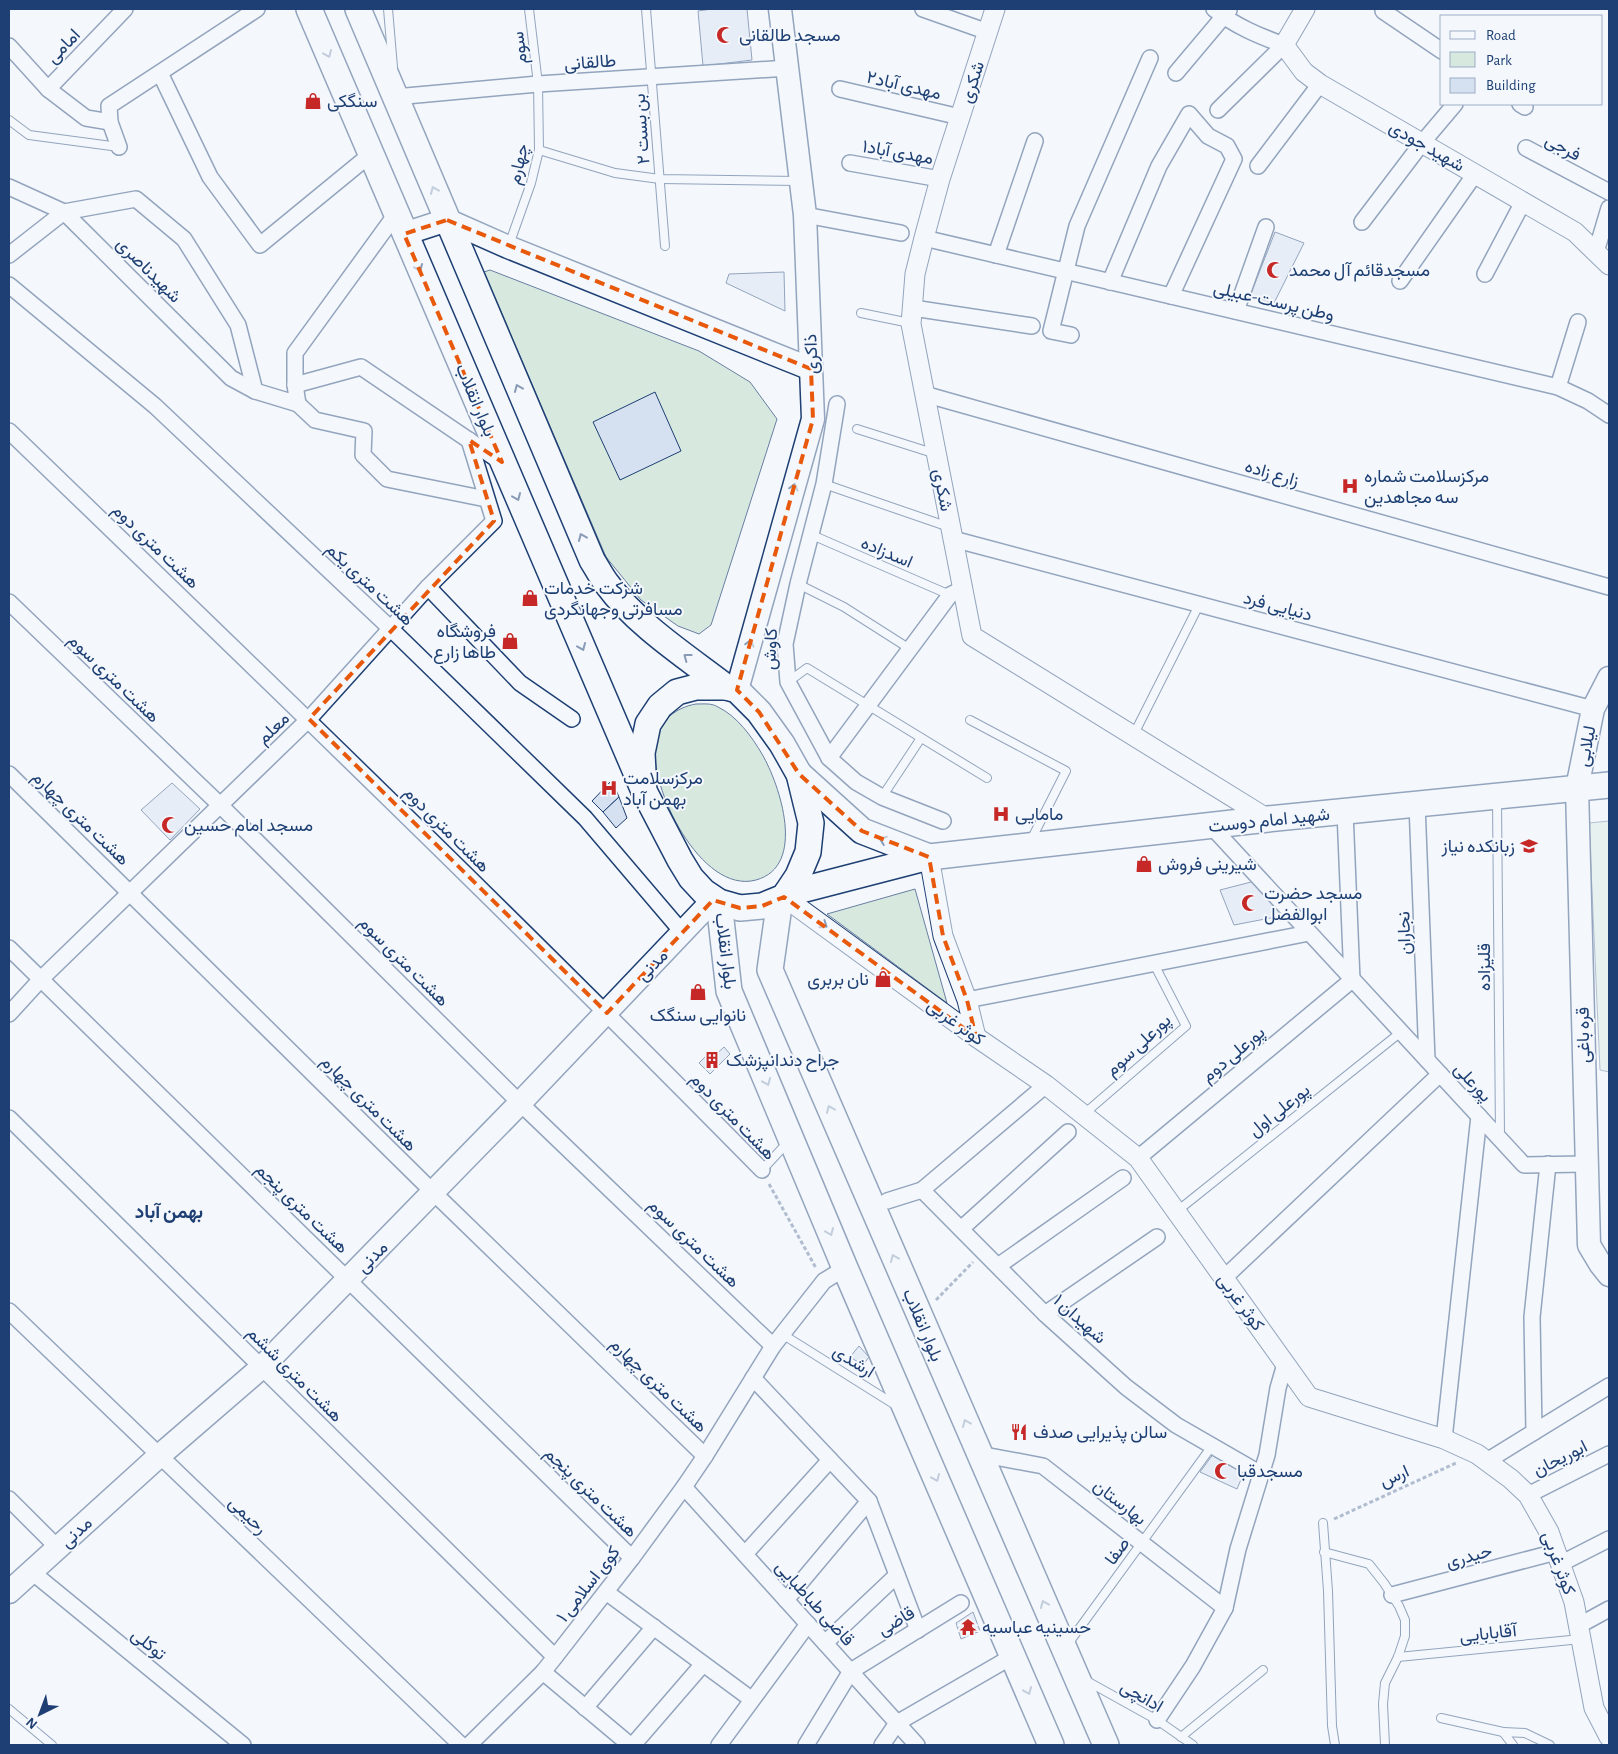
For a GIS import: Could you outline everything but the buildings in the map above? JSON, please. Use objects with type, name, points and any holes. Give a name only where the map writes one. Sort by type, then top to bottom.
[{"type":"main road","name":"بلوار انقلاب","points":[[309,9],[644,791],[691,878],[704,892],[716,900],[729,991],[845,1268],[1051,1745]]},
{"type":"main road","points":[[358,9],[592,560],[606,583],[631,610],[667,642],[731,688],[759,712],[782,744],[799,774],[811,823],[808,852],[798,876],[783,897]]},
{"type":"main road","name":"ذاکری","points":[[731,688],[813,419],[805,214],[780,9]]},
{"type":"main road","points":[[400,224],[446,220],[508,247],[811,369]]},
{"type":"main road","name":"لیلابی","points":[[1577,788],[1593,709],[1609,678]]},
{"type":"main road","points":[[644,791],[642,753],[648,724],[660,706],[677,692],[696,687],[731,688]]},
{"type":"main road","points":[[799,774],[862,831],[929,857]]},
{"type":"main road","name":"شهید امام دوست","points":[[716,900],[740,908],[762,906],[783,897],[929,857],[1268,819],[1609,785]]},
{"type":"main road","name":"قره باغی","points":[[1577,788],[1589,1245],[1609,1275]]},
{"type":"main road","name":"بلوار انقلاب","points":[[783,897],[770,970],[1106,1745]]},
{"type":"main road","name":"مدنی","points":[[9,1592],[159,1456],[262,1367],[434,1193],[682,933],[716,900]]},
{"type":"street","name":"امامی","points":[[48,88],[125,9]]},
{"type":"street","points":[[118,147],[110,122],[109,106],[256,9]]},
{"type":"street","points":[[922,9],[988,32]]},
{"type":"street","name":"شکری","points":[[995,9],[940,178],[915,274],[912,316],[924,394],[952,534],[957,591],[972,636],[1268,819]]},
{"type":"street","points":[[1218,110],[1284,45],[1305,9]]},
{"type":"street","points":[[1385,9],[1383,11],[1440,50]]},
{"type":"street","points":[[1176,73],[1223,12],[1243,28],[1284,45]]},
{"type":"street","name":"شهید جودی","points":[[1284,45],[1304,72],[1320,84],[1575,232],[1602,258]]},
{"type":"street","points":[[9,46],[48,88],[86,118],[110,122]]},
{"type":"street","points":[[1071,335],[1051,331],[1077,226],[1150,58]]},
{"type":"street","name":"طالقانی","points":[[395,97],[538,84],[788,68]]},
{"type":"street","points":[[160,73],[210,177],[260,244],[371,154]]},
{"type":"street","points":[[1258,166],[1320,84]]},
{"type":"street","name":"مهدی آباد۲","points":[[840,89],[960,117]]},
{"type":"street","points":[[1362,222],[1422,143],[1454,105]]},
{"type":"street","points":[[1110,282],[1159,166],[1190,114],[1208,136],[1227,146],[1234,160],[1171,296]]},
{"type":"street","points":[[996,255],[1036,141]]},
{"type":"street","name":"فرجی","points":[[1526,148],[1609,192]]},
{"type":"street","name":"مهدی آباد۱","points":[[850,163],[940,178]]},
{"type":"street","points":[[1400,281],[1475,174]]},
{"type":"street","name":"شهید‌ناصری","points":[[9,187],[64,212],[231,378],[255,391],[298,404]]},
{"type":"street","points":[[9,255],[64,212],[136,199],[184,239],[238,325],[255,391]]},
{"type":"street","points":[[1485,274],[1523,202]]},
{"type":"street","points":[[1602,258],[1609,208]]},
{"type":"street","points":[[805,214],[901,233]]},
{"type":"street","points":[[400,224],[295,353],[295,385],[298,404],[315,420],[364,431],[363,454],[387,479],[486,499]]},
{"type":"street","points":[[1236,311],[1266,228]]},
{"type":"street","name":"وطن پرست-عبیلی","points":[[924,238],[1558,387],[1588,401],[1609,415]]},
{"type":"street","name":"هشت متری یکم","points":[[9,285],[155,406],[390,628],[585,818],[682,933]]},
{"type":"street","points":[[912,316],[1032,326]]},
{"type":"street","points":[[1558,387],[1578,322]]},
{"type":"street","points":[[295,385],[361,367],[502,462]]},
{"type":"street","name":"زارع زاده","points":[[924,394],[1609,587]]},
{"type":"street","name":"کاوش","points":[[837,404],[824,484],[798,584],[786,644],[788,682],[829,758],[856,782],[882,797],[943,821]]},
{"type":"street","name":"هشت متری دوم","points":[[9,431],[309,719],[607,1013],[762,1170]]},
{"type":"street","name":"معلم","points":[[9,1014],[41,979],[309,719],[428,587],[494,521],[469,440]]},
{"type":"street","name":"دنیایی فرد","points":[[952,534],[1199,605],[1593,709]]},
{"type":"street","points":[[428,587],[520,683],[572,719]]},
{"type":"street","points":[[829,758],[867,705],[957,591]]},
{"type":"street","name":"هشت متری سوم","points":[[9,602],[220,805],[520,1103],[778,1340]]},
{"type":"street","name":"هشت متری چهارم","points":[[9,774],[434,1193],[705,1456]]},
{"type":"street","name":"نجاران","points":[[1417,804],[1427,1060]]},
{"type":"street","points":[[1345,812],[1352,980]]},
{"type":"street","name":"پورعلی","points":[[1211,826],[1524,1165],[1586,1164]]},
{"type":"street","points":[[929,857],[943,936],[967,1000],[976,1037]]},
{"type":"street","name":"کوثر غربی","points":[[783,897],[976,1037],[1046,1085],[1138,1158],[1309,1397],[1444,1440],[1482,1457],[1511,1479],[1528,1495],[1549,1532],[1574,1602],[1594,1708],[1609,1737]]},
{"type":"street","points":[[967,1000],[1309,933]]},
{"type":"street","name":"هشت متری پنجم","points":[[9,948],[632,1558]]},
{"type":"street","name":"پورعلی دوم","points":[[1138,1158],[1352,980]]},
{"type":"street","points":[[1224,1278],[1440,1074]]},
{"type":"street","points":[[887,1201],[922,1190],[1046,1085]]},
{"type":"street","points":[[1444,1440],[1479,1116]]},
{"type":"street","name":"هشت متری ششم","points":[[9,1118],[555,1657]]},
{"type":"street","points":[[961,1229],[1068,1132]]},
{"type":"street","points":[[1534,1432],[1532,1317],[1548,1164]]},
{"type":"street","points":[[998,1266],[1123,1178]]},
{"type":"street","name":"شهیدان ۱","points":[[922,1190],[1045,1314],[1126,1387],[1176,1424],[1261,1474]]},
{"type":"street","points":[[1045,1314],[1157,1237]]},
{"type":"street","name":"کوی اسلامی ۱","points":[[469,1745],[543,1672],[555,1657],[684,1487],[778,1340],[824,1282],[845,1268]]},
{"type":"street","name":"رحیمی","points":[[9,1311],[461,1745]]},
{"type":"street","points":[[1157,1720],[1193,1666],[1224,1608],[1238,1549],[1267,1455],[1278,1388],[1285,1364]]},
{"type":"street","points":[[753,1378],[869,1501],[918,1630]]},
{"type":"street","points":[[1482,1457],[1534,1432],[1609,1386]]},
{"type":"street","name":"بهارستان","points":[[979,1454],[1043,1466],[1224,1608]]},
{"type":"street","name":"ابوریحان","points":[[1528,1495],[1609,1454]]},
{"type":"street","points":[[745,1554],[830,1460]]},
{"type":"street","name":"قاضی طباطبایی","points":[[684,1487],[917,1745]]},
{"type":"street","points":[[9,1499],[58,1548]]},
{"type":"street","points":[[786,1600],[869,1501]]},
{"type":"street","name":"حیدری","points":[[1392,1596],[1558,1558],[1609,1539]]},
{"type":"street","name":"توکلی","points":[[32,1572],[243,1745]]},
{"type":"street","points":[[826,1643],[897,1575]]},
{"type":"street","points":[[606,1592],[752,1699]]},
{"type":"street","name":"قاضی","points":[[851,1671],[961,1603]]},
{"type":"street","points":[[1580,1632],[1609,1609]]},
{"type":"street","points":[[719,1745],[808,1624]]},
{"type":"street","points":[[585,1708],[654,1627]]},
{"type":"street","points":[[882,1745],[896,1723],[1013,1656]]},
{"type":"street","points":[[634,1745],[703,1664]]},
{"type":"street","points":[[806,1745],[851,1671]]},
{"type":"street","points":[[543,1672],[630,1745]]},
{"type":"lane","points":[[388,9],[395,97]]},
{"type":"lane","name":"سوم","points":[[529,9],[538,84]]},
{"type":"lane","name":"بن بست ۲","points":[[646,9],[665,246]]},
{"type":"lane","name":"چهارم","points":[[508,247],[531,183],[540,150],[538,84]]},
{"type":"lane","points":[[9,120],[28,135],[118,147]]},
{"type":"lane","points":[[540,150],[616,173],[660,179],[802,181]]},
{"type":"lane","points":[[861,313],[912,316]]},
{"type":"lane","points":[[857,430],[936,454]]},
{"type":"lane","points":[[824,484],[952,534]]},
{"type":"lane","name":"اسدزاده","points":[[812,536],[957,591]]},
{"type":"lane","points":[[798,584],[844,607],[910,649]]},
{"type":"lane","points":[[1132,736],[1199,605]]},
{"type":"lane","points":[[788,682],[806,668],[987,778]]},
{"type":"lane","points":[[970,720],[1066,771],[1028,846]]},
{"type":"lane","points":[[882,797],[921,738]]},
{"type":"lane","name":"قلیزاده","points":[[1497,796],[1500,1138]]},
{"type":"lane","name":"پورعلی سوم","points":[[1084,1114],[1186,1026],[1154,964]]},
{"type":"lane","name":"پورعلی اول","points":[[1176,1212],[1401,1032]]},
{"type":"lane","points":[[762,1170],[791,1139]]},
{"type":"lane","name":"ارشدی","points":[[778,1340],[909,1414]]},
{"type":"lane","name":"صفا","points":[[1064,1650],[1212,1446]]},
{"type":"lane","points":[[1323,1523],[1328,1591],[1332,1726],[1335,1745]]},
{"type":"lane","points":[[1324,1552],[1369,1564],[1384,1583],[1405,1620],[1405,1636],[1398,1657],[1385,1683],[1383,1704],[1385,1745]]},
{"type":"lane","name":"آقابابایی","points":[[1398,1657],[1580,1632]]},
{"type":"lane","points":[[1181,1737],[1263,1670]]},
{"type":"lane","name":"ادانچی","points":[[1076,1675],[1157,1720],[1193,1745]]},
{"type":"lane","points":[[9,1709],[52,1745]]},
{"type":"lane","points":[[1441,1718],[1503,1732],[1525,1733],[1550,1745]]},
{"type":"lane","points":[[1503,1732],[1513,1745]]},
{"type":"path","name":"هشت متری دوم","points":[[762,1170],[824,1282]]},
{"type":"path","points":[[920,1316],[983,1251]]},
{"type":"path","name":"ارس","points":[[1323,1523],[1482,1457]]},
{"type":"highlighted area","points":[[447,220],[811,369],[813,419],[737,690],[759,712],[799,774],[862,831],[929,857],[943,936],[967,1000],[976,1037],[784,897],[762,906],[740,908],[713,900],[607,1013],[309,719],[494,521],[469,440],[502,462],[404,234]]},
{"type":"green space","points":[[490,270],[699,351],[750,382],[777,419],[711,625],[699,634],[678,626],[641,600],[606,557],[484,272]]},
{"type":"green space","points":[[696,704],[716,706],[738,721],[762,754],[776,785],[785,823],[785,842],[781,859],[772,872],[756,880],[736,880],[716,871],[698,855],[682,833],[669,809],[660,784],[655,761],[657,734],[664,722],[675,712]]},
{"type":"green space","points":[[1609,821],[1609,1072],[1600,1070],[1589,823]]},
{"type":"green space","points":[[915,889],[947,1003],[827,914]]},
{"type":"place","name":"مسجد طالقانی","points":[[725,35]]},
{"type":"place","name":"سنگکی","points":[[313,101]]},
{"type":"place","name":"مسجدقائم آل محمد","points":[[1275,270]]},
{"type":"place","name":"مرکزسلامت شماره سه مجاهدین","points":[[1350,486]]},
{"type":"place","name":"شرکت خدمات مسافرتی وجهانگردی","points":[[530,598]]},
{"type":"place","name":"فروشگاه طاها زارع","points":[[510,641]]},
{"type":"place","name":"مرکزسلامت بهمن آباد","points":[[609,788]]},
{"type":"place","name":"مامایی","points":[[1001,814]]},
{"type":"place","name":"مسجد امام حسین","points":[[170,825]]},
{"type":"place","name":"زبانکده نیاز","points":[[1529,846]]},
{"type":"place","name":"شیرینی فروش","points":[[1144,864]]},
{"type":"place","name":"مسجد حضرت ابوالفضل","points":[[1250,903]]},
{"type":"place","name":"نان بربری","points":[[883,979]]},
{"type":"place","name":"نانوایی سنگک","points":[[698,992]]},
{"type":"place","name":"جراح دندانپزشک","points":[[712,1060]]},
{"type":"place","name":"سالن پذیرایی صدف","points":[[1019,1432]]},
{"type":"place","name":"مسجدقبا","points":[[1223,1471]]},
{"type":"place","name":"حسینیه عباسیه","points":[[968,1627]]},
{"type":"district","name":"بهمن آباد","points":[[169,1211]]}]
